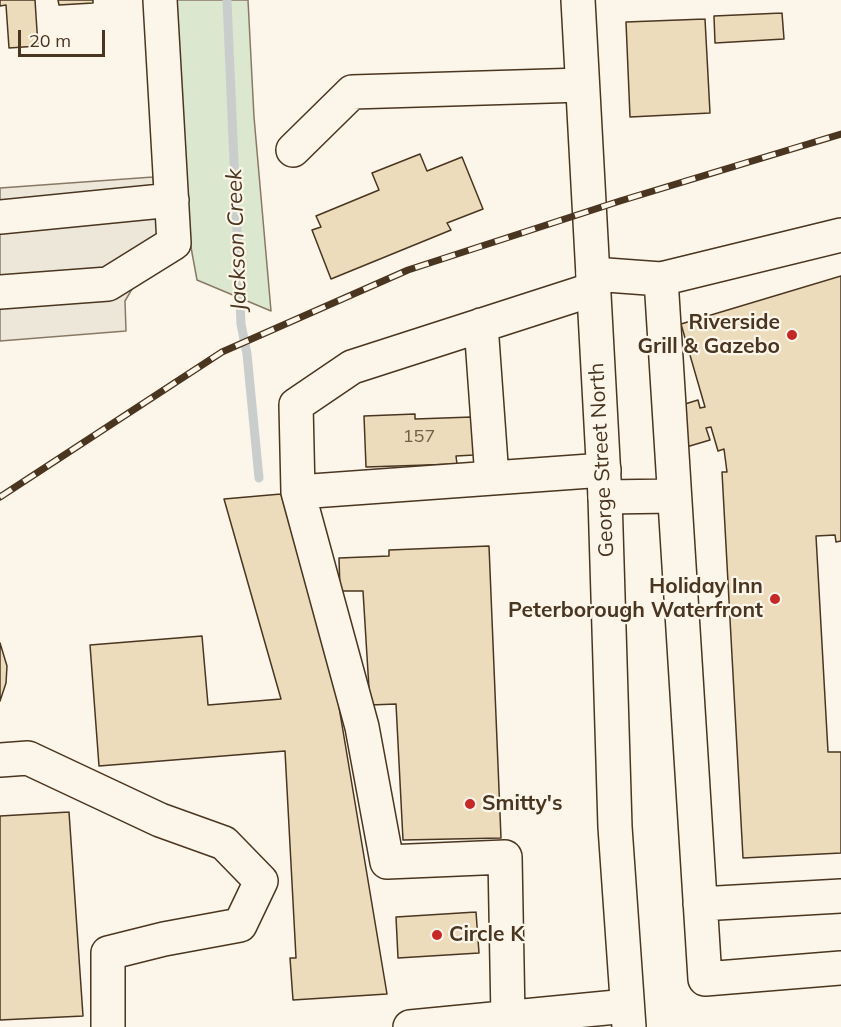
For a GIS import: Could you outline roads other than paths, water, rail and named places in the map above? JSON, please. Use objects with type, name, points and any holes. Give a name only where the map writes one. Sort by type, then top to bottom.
[{"type":"main road","points":[[0,292],[108,284],[174,243],[160,0]]},
{"type":"main road","name":"George Street North","points":[[578,0],[604,484],[615,827],[628,1016]]},
{"type":"main road","points":[[294,150],[351,92],[582,85]]},
{"type":"main road","points":[[0,217],[172,200]]},
{"type":"main road","points":[[507,1018],[505,857],[387,862],[362,727],[298,492],[296,405],[351,367],[481,325],[593,282],[662,279],[841,235]]},
{"type":"main road","points":[[662,279],[705,979],[841,968]]},
{"type":"main road","points":[[481,325],[492,478]]},
{"type":"main road","points":[[298,492],[492,478],[604,484],[674,496]]},
{"type":"main road","points":[[0,760],[28,758],[160,820],[224,843],[261,881],[240,925],[164,939],[108,953],[108,1027]]},
{"type":"main road","points":[[700,904],[841,896]]},
{"type":"main road","points":[[410,1027],[507,1018],[628,1016]]},
{"type":"waterway","name":"Jackson Creek","points":[[227,0],[241,324],[247,354],[259,478]]},
{"type":"railway","points":[[0,497],[222,352],[408,270],[620,201],[841,134]]},
{"type":"place","name":"Riverside Grill & Gazebo","points":[[792,335]]},
{"type":"place","name":"Holiday Inn Peterborough Waterfront","points":[[775,599]]},
{"type":"place","name":"Smitty's","points":[[470,804]]},
{"type":"place","name":"Circle K","points":[[437,935]]}]
